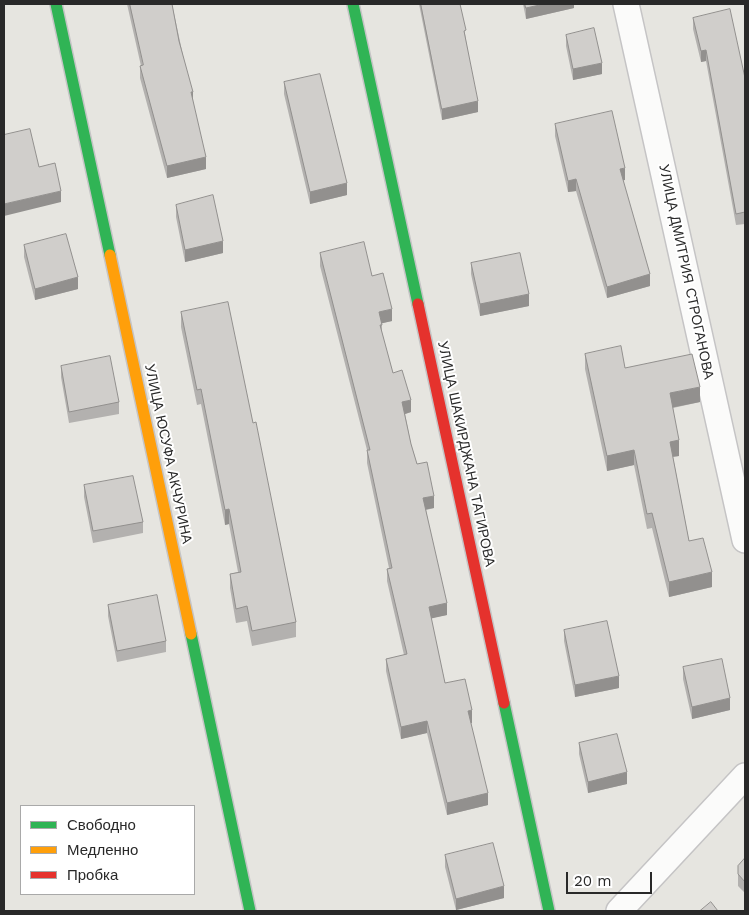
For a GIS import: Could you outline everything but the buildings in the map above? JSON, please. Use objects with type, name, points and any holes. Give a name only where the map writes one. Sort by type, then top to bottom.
[{"type":"street","name":"УЛИЦА ЮСУФА АКЧУРИНА","points":[[56,4],[250,911]]},
{"type":"street","name":"УЛИЦА ШАКИРДЖАНА ТАГИРОВА","points":[[353,4],[549,911]]},
{"type":"street","name":"УЛИЦА ДМИТРИЯ СТРОГАНОВА","points":[[626,4],[745,540]]},
{"type":"street","points":[[619,911],[745,776]]},
{"type":"traffic: fast","points":[[56,4],[110,255]]},
{"type":"traffic: fast","points":[[353,4],[418,304]]},
{"type":"traffic: fast","points":[[191,634],[250,911]]},
{"type":"traffic: fast","points":[[504,703],[549,911]]},
{"type":"traffic: slow","points":[[110,255],[191,634]]},
{"type":"traffic: jam","points":[[418,304],[504,703]]}]
